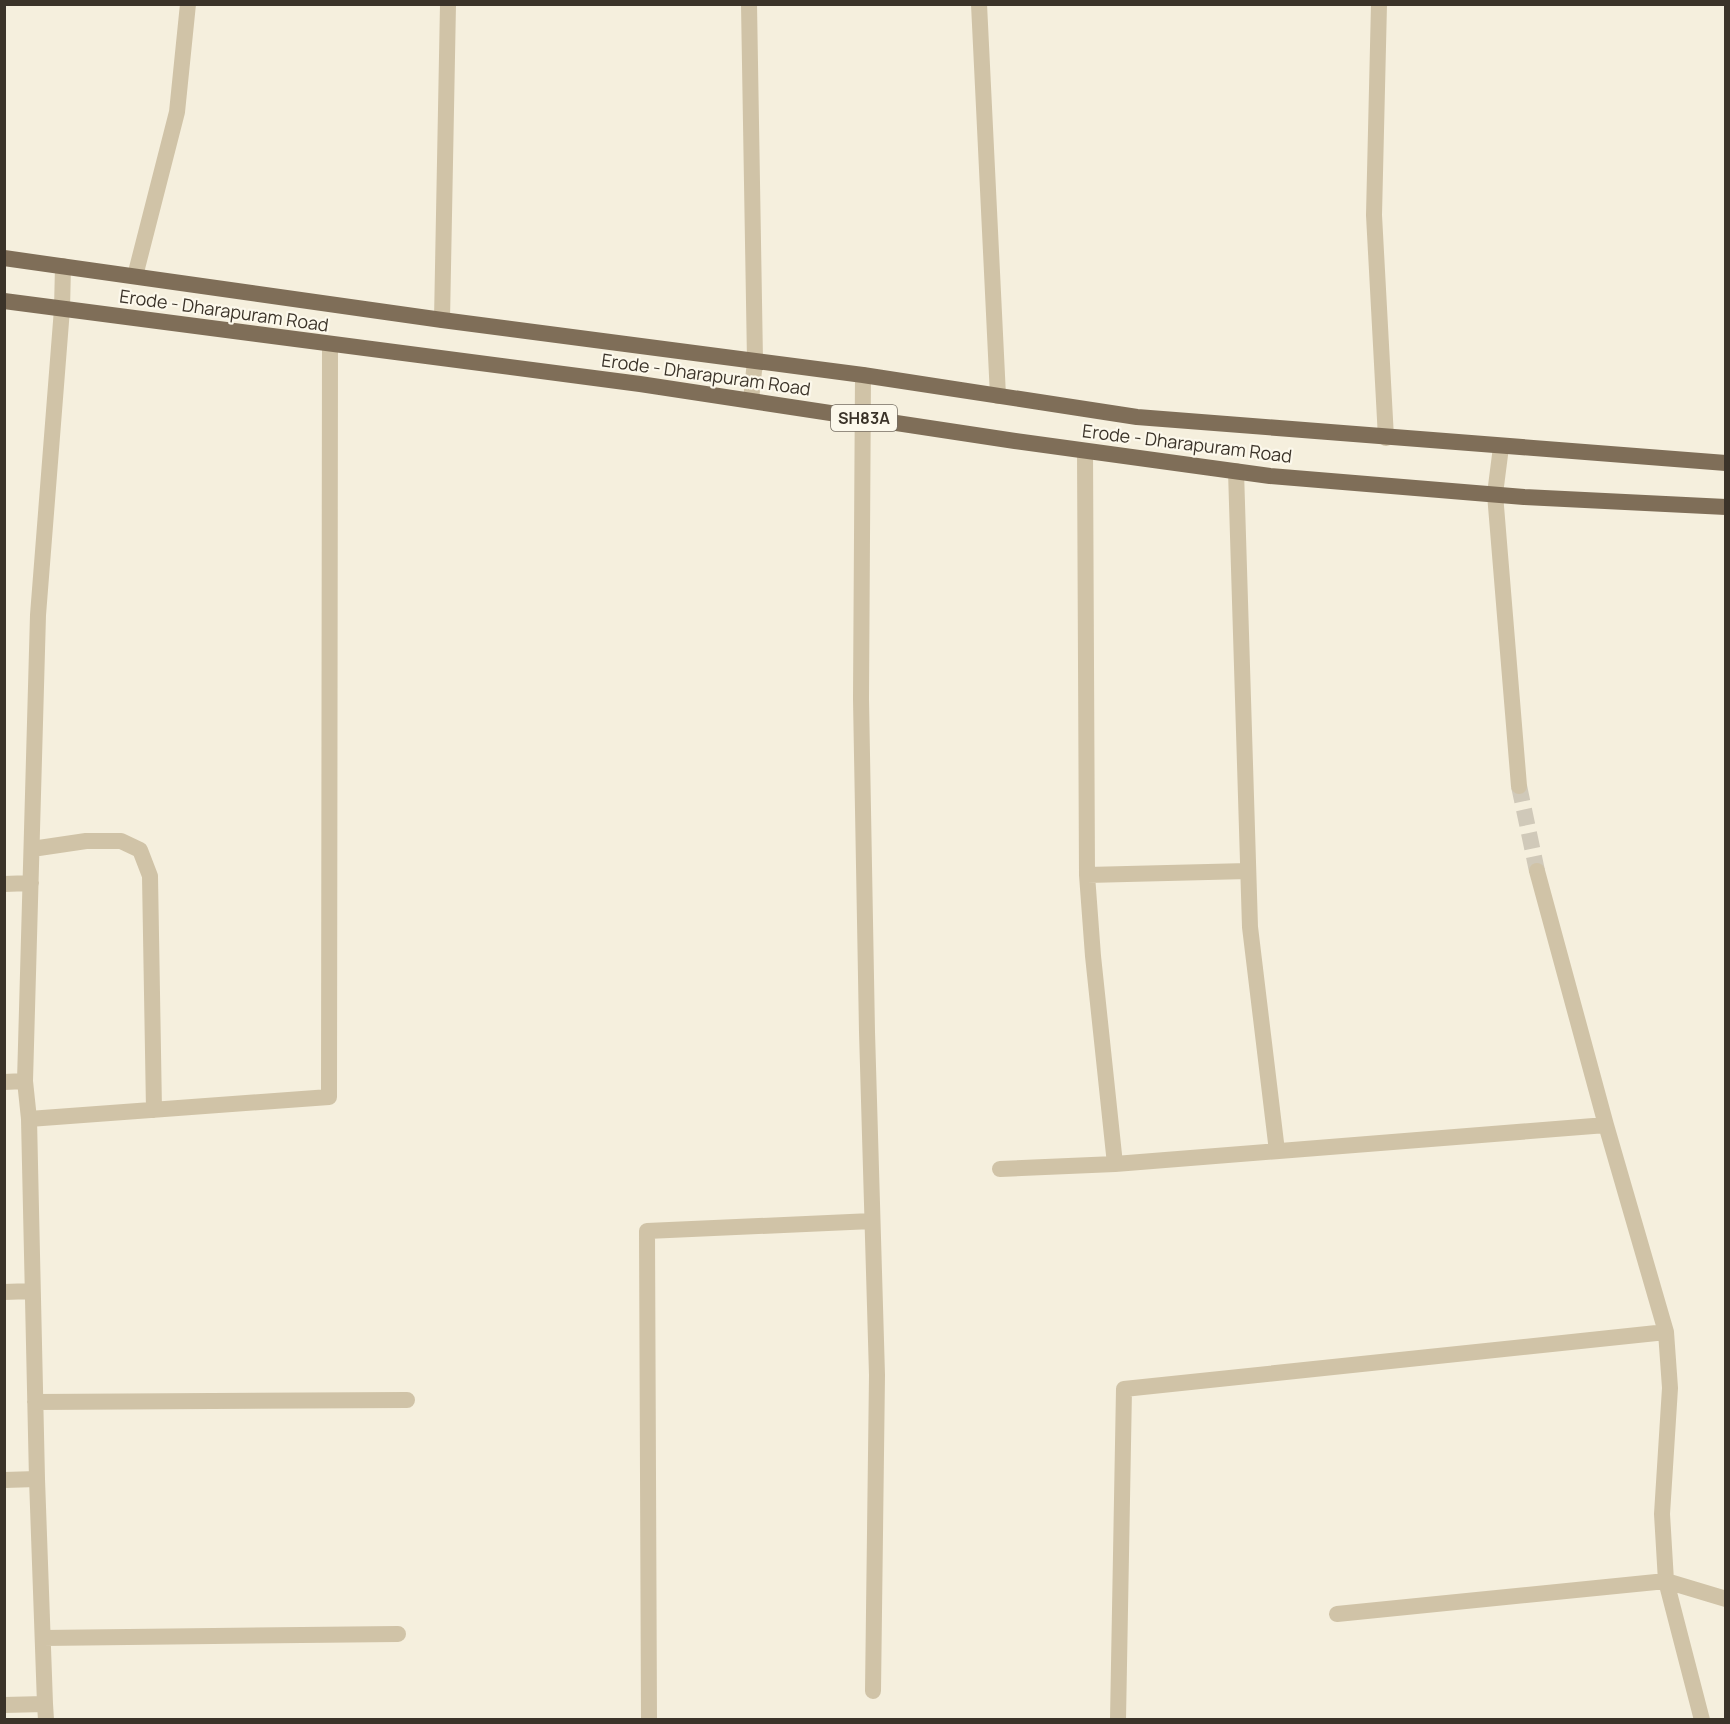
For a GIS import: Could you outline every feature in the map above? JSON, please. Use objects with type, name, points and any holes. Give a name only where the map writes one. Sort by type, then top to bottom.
[{"type":"main road","name":"Erode - Dharapuram Road","points":[[4,258],[442,320],[863,375],[1137,417],[1725,463]]},
{"type":"main road","name":"Erode - Dharapuram Road","points":[[4,301],[640,384],[1085,451],[1270,476],[1495,494],[1725,507]]},
{"type":"street","points":[[135,276],[177,112],[188,4]]},
{"type":"street","points":[[442,320],[448,4]]},
{"type":"street","points":[[749,4],[755,361],[751,400]]},
{"type":"street","points":[[979,4],[998,396]]},
{"type":"street","points":[[1379,4],[1374,215],[1386,438]]},
{"type":"street","points":[[4,1705],[46,1712],[25,1081],[38,615],[62,309],[63,266]]},
{"type":"street","points":[[28,1119],[329,1097],[330,345]]},
{"type":"street","points":[[863,375],[861,699],[877,1374],[873,1691]]},
{"type":"street","points":[[1502,447],[1495,494],[1519,786]]},
{"type":"street","points":[[1085,451],[1087,875],[1093,956],[1115,1164]]},
{"type":"street","points":[[1236,471],[1250,927],[1277,1151]]},
{"type":"street","points":[[32,849],[86,841],[121,841],[140,850],[150,876],[154,1110]]},
{"type":"street","points":[[1087,875],[1248,871]]},
{"type":"street","points":[[1537,871],[1606,1125],[1666,1332],[1670,1388],[1662,1514],[1666,1581],[1702,1719]]},
{"type":"street","points":[[4,884],[31,883]]},
{"type":"street","points":[[4,1082],[25,1081]]},
{"type":"street","points":[[1000,1169],[1115,1164],[1606,1125]]},
{"type":"street","points":[[649,1719],[647,1231],[872,1221]]},
{"type":"street","points":[[4,1292],[32,1291]]},
{"type":"street","points":[[1118,1719],[1124,1389],[1666,1332]]},
{"type":"street","points":[[35,1402],[407,1400]]},
{"type":"street","points":[[4,1480],[37,1479]]},
{"type":"street","points":[[1337,1614],[1666,1581],[1725,1599]]},
{"type":"street","points":[[43,1638],[398,1634]]},
{"type":"tunnel","points":[[1519,786],[1537,871]]}]
